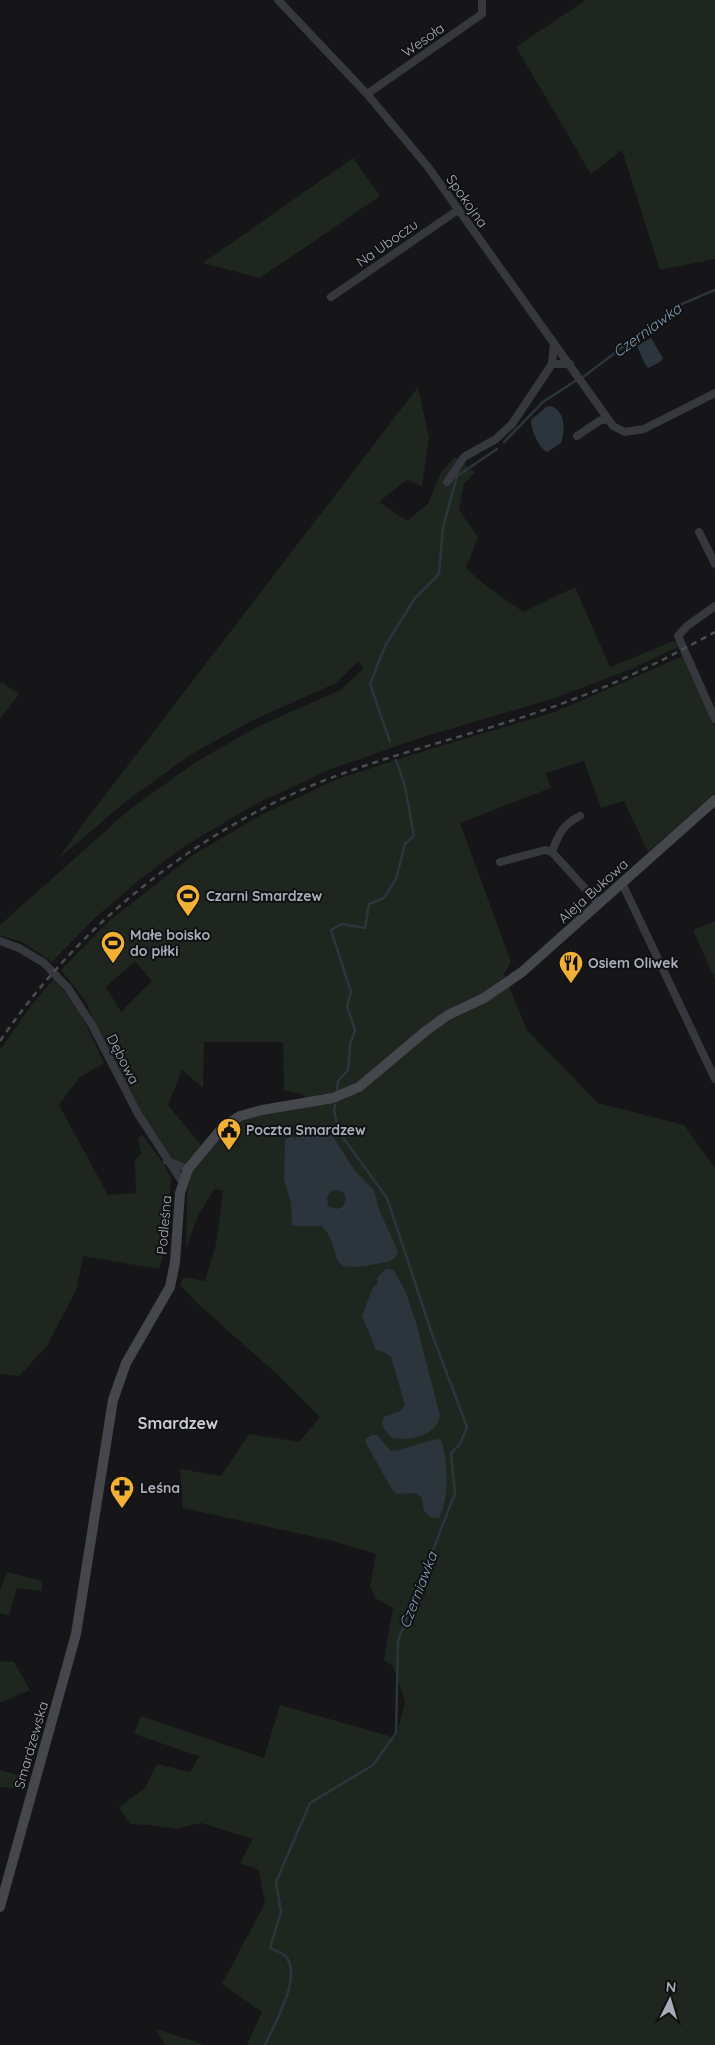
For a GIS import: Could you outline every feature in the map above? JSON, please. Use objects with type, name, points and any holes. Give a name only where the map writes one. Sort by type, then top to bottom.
[{"type":"street","name":"Spokojna","points":[[278,0],[367,94],[428,167],[608,419],[620,430],[630,432],[644,429],[715,393]]},
{"type":"street","name":"Wesoła","points":[[367,94],[482,14],[482,0]]},
{"type":"street","name":"Na Uboczu","points":[[331,298],[458,210]]},
{"type":"street","points":[[447,482],[464,457],[496,439],[512,424],[552,364],[554,343]]},
{"type":"street","points":[[552,364],[570,364]]},
{"type":"street","points":[[577,436],[599,420],[608,419]]},
{"type":"street","points":[[699,532],[715,564]]},
{"type":"street","points":[[715,606],[687,626],[678,636],[715,719]]},
{"type":"street","name":"Aleja Bukowa","points":[[484,998],[522,972],[715,800]]},
{"type":"street","points":[[552,852],[561,829],[567,823],[580,816]]},
{"type":"street","points":[[500,862],[545,850],[552,852],[599,904]]},
{"type":"street","points":[[622,884],[715,1079]]},
{"type":"street","name":"Dębowa","points":[[0,941],[31,954],[54,972],[81,1005],[138,1114],[183,1183]]},
{"type":"street","name":"Podleśna","points":[[84,1590],[113,1400],[126,1363],[170,1287],[175,1262],[180,1194],[188,1169],[215,1136],[232,1120],[255,1111],[333,1098],[349,1093],[374,1076],[427,1030],[448,1015],[484,998]]},
{"type":"street","points":[[167,1161],[188,1169]]},
{"type":"street","name":"Smardzewska","points":[[0,1907],[76,1634],[84,1590]]},
{"type":"shaded area","points":[[586,0],[715,0],[715,259],[660,270],[622,150],[591,174],[516,47]]},
{"type":"shaded area","points":[[353,158],[380,196],[260,278],[203,263]]},
{"type":"shaded area","points":[[651,338],[663,358],[660,362],[648,368],[637,346]]},
{"type":"shaded area","points":[[418,387],[429,438],[422,486],[407,480],[379,502],[407,521],[428,504],[441,472],[455,457],[475,472],[464,484],[459,510],[478,537],[466,568],[479,580],[523,612],[575,587],[610,667],[671,642],[676,642],[678,647],[629,670],[552,699],[426,736],[331,769],[258,803],[186,845],[139,880],[96,917],[52,962],[24,943],[0,935],[0,925],[130,809],[196,762],[255,728],[340,690],[364,668],[358,661],[336,683],[251,721],[190,755],[129,799],[58,859]]},
{"type":"shaded area","points":[[551,406],[562,417],[563,433],[561,443],[547,452],[536,438],[531,420],[546,407]]},
{"type":"shaded area","points":[[683,656],[715,728],[715,793],[648,852],[624,801],[601,808],[584,761],[546,773],[551,788],[460,823],[511,962],[504,974],[527,1030],[598,1103],[684,1125],[715,1168],[715,2045],[247,2045],[262,2012],[222,1984],[265,1903],[259,1870],[240,1863],[253,1839],[201,1823],[176,1829],[130,1824],[119,1807],[145,1788],[157,1764],[190,1772],[199,1756],[134,1734],[141,1716],[264,1758],[280,1705],[396,1738],[405,1701],[393,1666],[384,1660],[393,1608],[375,1598],[370,1586],[376,1554],[333,1541],[183,1508],[180,1469],[221,1476],[249,1434],[299,1442],[320,1417],[278,1375],[199,1305],[180,1285],[183,1277],[205,1281],[216,1244],[223,1191],[214,1189],[198,1216],[186,1248],[188,1169],[167,1161],[112,1066],[86,1002],[61,970],[109,921],[193,855],[261,815],[335,780],[555,712]],"holes":[[[135,961],[152,981],[121,1012],[106,987]],[[204,1042],[283,1042],[284,1090],[301,1094],[309,1102],[233,1120],[204,1149],[168,1105],[182,1070],[203,1088]]]},
{"type":"shaded area","points":[[2,682],[19,694],[0,719],[0,684]]},
{"type":"shaded area","points":[[714,921],[715,923],[715,979],[693,930]]},
{"type":"shaded area","points":[[54,979],[76,1008],[104,1063],[79,1078],[59,1105],[108,1195],[136,1193],[135,1160],[141,1154],[138,1138],[142,1135],[162,1161],[171,1178],[166,1246],[159,1269],[83,1256],[77,1288],[47,1346],[19,1376],[0,1374],[0,1050],[33,1003]]},
{"type":"shaded area","points":[[317,1130],[332,1135],[355,1171],[374,1190],[379,1209],[398,1252],[395,1258],[376,1264],[347,1267],[337,1260],[333,1245],[322,1226],[292,1225],[291,1203],[284,1180],[285,1140],[290,1136],[295,1138],[300,1133]],"holes":[[[331,1191],[343,1192],[346,1198],[343,1207],[336,1209],[328,1206],[327,1198]]]},
{"type":"shaded area","points":[[386,1269],[393,1269],[406,1292],[417,1326],[440,1416],[438,1423],[428,1433],[414,1438],[392,1438],[383,1426],[384,1417],[400,1411],[405,1405],[391,1357],[382,1351],[376,1350],[362,1316],[373,1287],[377,1285],[377,1278]]},
{"type":"shaded area","points":[[372,1435],[377,1435],[391,1451],[441,1439],[447,1479],[445,1500],[439,1518],[432,1518],[424,1511],[422,1498],[416,1493],[397,1494],[391,1488],[365,1440]]},
{"type":"shaded area","points":[[7,1572],[42,1581],[42,1591],[17,1588],[9,1615],[0,1613],[0,1590]]},
{"type":"shaded area","points":[[0,1661],[14,1662],[30,1690],[0,1702]]},
{"type":"shaded area","points":[[0,1770],[25,1777],[26,1789],[0,1787]]},
{"type":"shaded area","points":[[156,2029],[204,2045],[165,2045]]},
{"type":"waterway","name":"Czerniawka","points":[[583,377],[677,306],[715,290]]},
{"type":"waterway","name":"Czerniawka","points":[[504,442],[543,402],[577,380]]},
{"type":"waterway","name":"Czerniawka","points":[[390,742],[370,684],[385,646],[415,598],[439,574],[443,527],[457,476],[497,449]]},
{"type":"waterway","name":"Czerniawka","points":[[337,1091],[338,1081],[348,1070],[350,1045],[355,1030],[347,1006],[351,992],[331,930],[342,924],[365,928],[369,904],[384,898],[396,879],[405,844],[414,836],[405,786],[396,760]]},
{"type":"waterway","name":"Czerniawka","points":[[265,2045],[286,1999],[291,1974],[290,1963],[284,1955],[270,1948],[281,1912],[276,1882],[310,1803],[373,1765],[396,1733],[398,1641],[455,1493],[451,1453],[460,1444],[467,1427],[432,1334],[387,1198],[339,1132],[334,1110],[335,1105]]},
{"type":"railway","points":[[0,1041],[30,1000],[100,924],[138,890],[179,859],[222,831],[313,785],[378,761],[542,711],[592,692],[646,668],[715,632]]},
{"type":"place","name":"Czarni Smardzew","points":[[188,917]]},
{"type":"place","name":"Małe boisko do piłki","points":[[113,964]]},
{"type":"place","name":"Osiem Oliwek","points":[[571,984]]},
{"type":"place","name":"Poczta Smardzew","points":[[229,1151]]},
{"type":"place","name":"Leśna","points":[[122,1509]]},
{"type":"district","name":"Smardzew","points":[[178,1423]]}]
